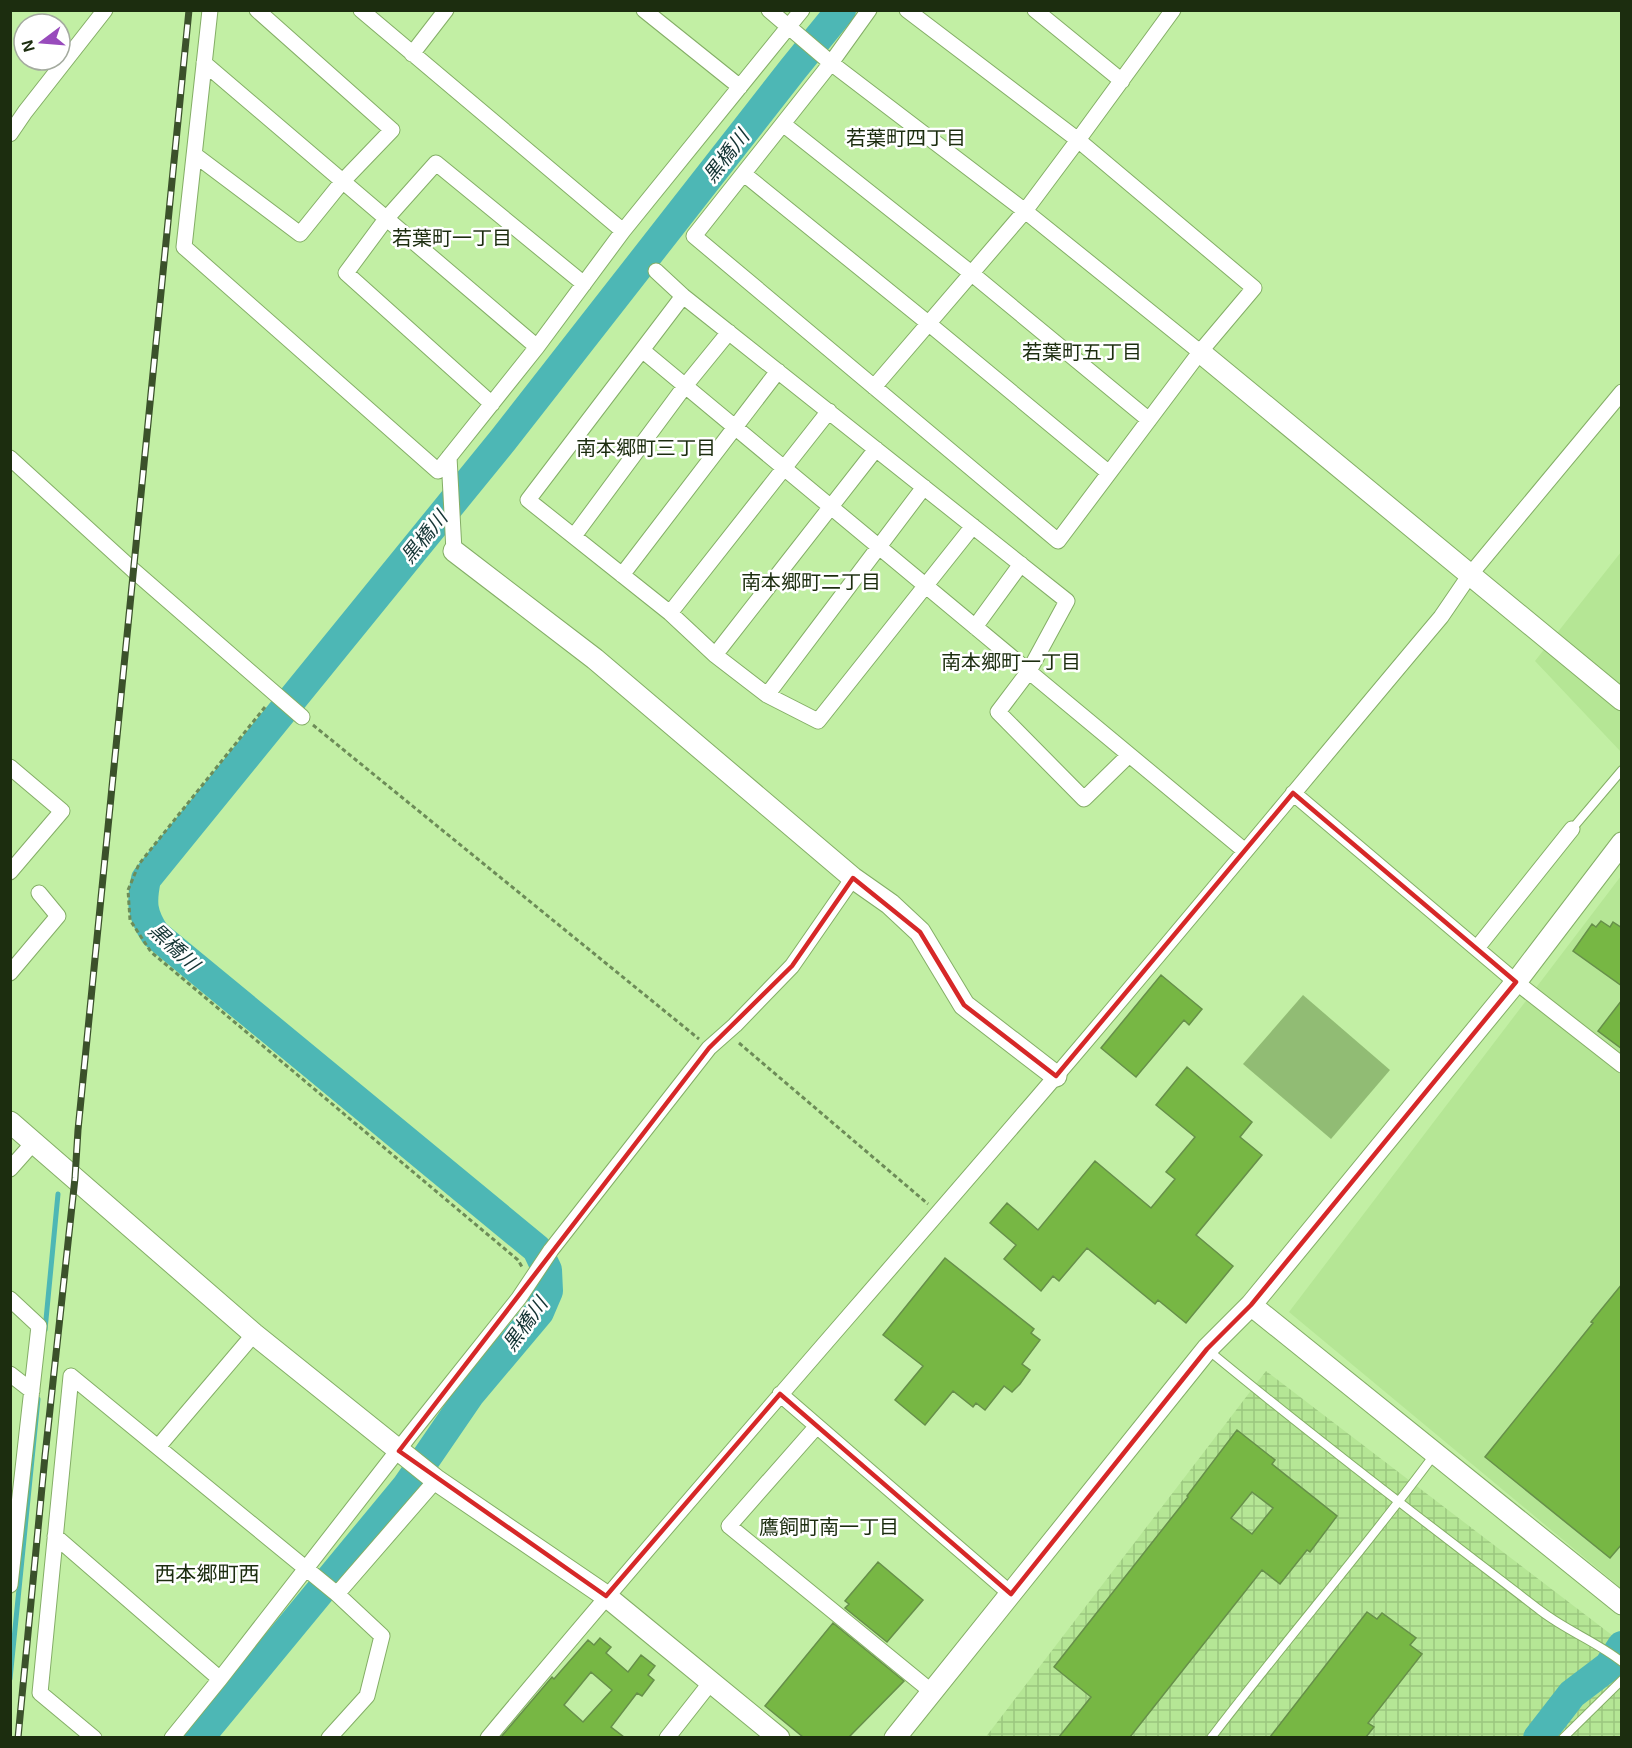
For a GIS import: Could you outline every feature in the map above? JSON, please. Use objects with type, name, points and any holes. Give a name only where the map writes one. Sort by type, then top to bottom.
[{"type":"street","points":[[10,134],[105,10]]},
{"type":"street","points":[[210,10],[184,247],[438,471],[537,347],[623,231],[790,27],[801,10]]},
{"type":"street","points":[[195,155],[300,234],[342,182],[392,130],[257,10]]},
{"type":"street","points":[[361,10],[623,231]]},
{"type":"street","points":[[412,54],[446,10]]},
{"type":"street","points":[[644,10],[740,87]]},
{"type":"street","points":[[769,10],[831,63],[1025,211],[1200,352],[1622,700]]},
{"type":"street","points":[[869,10],[831,63],[694,236],[1058,541],[1200,352],[1254,288],[1078,140],[907,10]]},
{"type":"street","points":[[1035,10],[1122,81]]},
{"type":"street","points":[[874,387],[1025,211],[1173,10]]},
{"type":"street","points":[[204,63],[537,347]]},
{"type":"street","points":[[783,124],[971,273],[1149,420]]},
{"type":"street","points":[[492,404],[346,273],[386,219],[436,163],[584,284]]},
{"type":"street","points":[[744,174],[1109,473]]},
{"type":"street","points":[[656,271],[683,296],[1067,601],[1029,671],[998,712],[1084,799],[1129,755]]},
{"type":"street","points":[[683,296],[528,500],[670,613],[715,655],[767,696],[818,721],[974,526]]},
{"type":"street","points":[[574,536],[685,386],[729,332]]},
{"type":"street","points":[[642,350],[1245,851]]},
{"type":"street","points":[[622,575],[778,371]]},
{"type":"street","points":[[488,1737],[606,1596],[1056,1076],[1441,616],[1470,576],[1622,392]]},
{"type":"street","points":[[670,613],[829,411]]},
{"type":"street","points":[[715,655],[876,449]]},
{"type":"street","points":[[449,457],[454,551],[595,660],[853,878],[890,904],[920,932],[964,1005],[1056,1076]]},
{"type":"street","points":[[10,458],[302,717]]},
{"type":"street","points":[[767,696],[924,487]]},
{"type":"street","points":[[975,627],[1021,564]]},
{"type":"street","points":[[10,767],[62,811],[10,872]]},
{"type":"street","points":[[1293,793],[1516,982],[1622,1065]]},
{"type":"street","points":[[1477,948],[1572,830]]},
{"type":"street","points":[[896,1737],[1207,1349],[1251,1305],[1516,982],[1622,843]]},
{"type":"street","points":[[174,1737],[519,1298],[551,1250],[709,1048],[792,966],[853,878]]},
{"type":"street","points":[[10,973],[58,916],[39,893]]},
{"type":"street","points":[[10,1122],[254,1334],[399,1451],[436,1480],[606,1596],[779,1737]]},
{"type":"street","points":[[10,1169],[34,1142]]},
{"type":"street","points":[[10,1299],[39,1326],[32,1391],[15,1497],[10,1585]]},
{"type":"street","points":[[1251,1305],[1622,1604]]},
{"type":"street","points":[[158,1447],[254,1334]]},
{"type":"street","points":[[10,1374],[32,1391]]},
{"type":"street","points":[[94,1737],[40,1693],[71,1377],[337,1594],[382,1636],[367,1696],[329,1737]]},
{"type":"street","points":[[780,1394],[1011,1594]]},
{"type":"street","points":[[817,1426],[729,1526],[932,1692]]},
{"type":"street","points":[[337,1594],[436,1480]]},
{"type":"street","points":[[55,1536],[220,1679]]},
{"type":"street","points":[[667,1737],[711,1682]]},
{"type":"lane","points":[[1572,830],[1622,770]]},
{"type":"lane","points":[[1207,1349],[1308,1432],[1561,1626],[1609,1652],[1620,1661]]},
{"type":"lane","points":[[1211,1737],[1435,1454]]},
{"type":"lane","points":[[1563,1737],[1622,1680]]},
{"type":"path","points":[[278,697],[138,864],[128,890],[130,920],[151,952],[518,1260],[530,1280]]},
{"type":"path","points":[[302,717],[709,1048]]},
{"type":"path","points":[[724,1034],[747,1048],[938,1212]]},
{"type":"highlighted area","points":[[1293,793],[1516,982],[1251,1305],[1207,1349],[1011,1594],[780,1394],[606,1596],[399,1451],[709,1048],[792,966],[853,878],[920,932],[964,1005],[1056,1076]]},
{"type":"shaded area","points":[[1621,552],[1621,752],[1535,661]]},
{"type":"shaded area","points":[[1621,876],[1621,1588],[1289,1312]]},
{"type":"shaded area","points":[[1303,995],[1390,1070],[1331,1139],[1243,1064]]},
{"type":"shaded area","points":[[1266,1371],[1621,1642],[1621,1737],[985,1738]]},
{"type":"building","points":[[1601,921],[1610,927],[1613,922],[1622,928],[1622,986],[1573,951],[1592,924],[1596,927]]},
{"type":"building","points":[[1161,975],[1202,1009],[1189,1025],[1184,1020],[1136,1077],[1101,1048]]},
{"type":"building","points":[[1622,1000],[1622,1049],[1598,1031]]},
{"type":"building","points":[[1187,1067],[1252,1122],[1240,1137],[1262,1155],[1196,1235],[1233,1266],[1186,1323],[1158,1300],[1155,1304],[1087,1248],[1059,1281],[1053,1276],[1041,1291],[1004,1259],[1016,1245],[990,1223],[1007,1203],[1038,1230],[1095,1161],[1151,1208],[1175,1179],[1166,1172],[1195,1137],[1156,1105]]},
{"type":"building","points":[[945,1258],[1034,1329],[1031,1333],[1040,1340],[1022,1364],[1030,1370],[1012,1392],[1004,1386],[985,1410],[976,1403],[973,1407],[953,1391],[925,1425],[895,1400],[923,1366],[883,1335]]},
{"type":"building","points":[[1622,1284],[1622,1544],[1610,1558],[1485,1457]]},
{"type":"building","points":[[1237,1430],[1275,1460],[1272,1464],[1337,1516],[1310,1552],[1307,1550],[1280,1584],[1262,1570],[1130,1737],[1059,1737],[1091,1697],[1054,1667]],"holes":[[[1252,1492],[1273,1508],[1252,1534],[1231,1518]]]},
{"type":"building","points":[[878,1562],[923,1600],[887,1642],[845,1608],[849,1604],[845,1601]]},
{"type":"building","points":[[1367,1612],[1377,1619],[1382,1613],[1416,1638],[1410,1645],[1422,1654],[1368,1723],[1374,1727],[1366,1737],[1270,1737]]},
{"type":"building","points":[[833,1623],[904,1681],[849,1737],[803,1737],[765,1706]]},
{"type":"building","points":[[600,1638],[611,1647],[606,1653],[628,1672],[641,1655],[655,1666],[648,1675],[654,1680],[642,1696],[637,1693],[611,1727],[624,1737],[501,1737],[552,1677],[554,1679],[588,1640],[594,1645]],"holes":[[[591,1672],[612,1690],[583,1722],[564,1705]]]},
{"type":"waterway","name":"黒橋川","points":[[199,1738],[407,1486],[470,1394],[539,1312],[548,1291],[547,1270],[537,1249],[155,934],[147,920],[144,908],[143,895],[146,879],[503,440],[841,10]]},
{"type":"waterway","points":[[45,1330],[58,1194]]},
{"type":"waterway","points":[[10,1679],[38,1399]]},
{"type":"waterway","points":[[1538,1738],[1572,1694],[1609,1666],[1622,1646]]},
{"type":"railway","points":[[18,1738],[189,10]]},
{"type":"district","name":"若葉町四丁目","points":[[906,138]]},
{"type":"district","name":"若葉町一丁目","points":[[452,238]]},
{"type":"district","name":"若葉町五丁目","points":[[1082,352]]},
{"type":"district","name":"南本郷町三丁目","points":[[646,448]]},
{"type":"district","name":"南本郷町二丁目","points":[[811,582]]},
{"type":"district","name":"南本郷町一丁目","points":[[1011,662]]},
{"type":"district","name":"鷹飼町南一丁目","points":[[829,1527]]},
{"type":"district","name":"西本郷町西","points":[[207,1573]]}]
